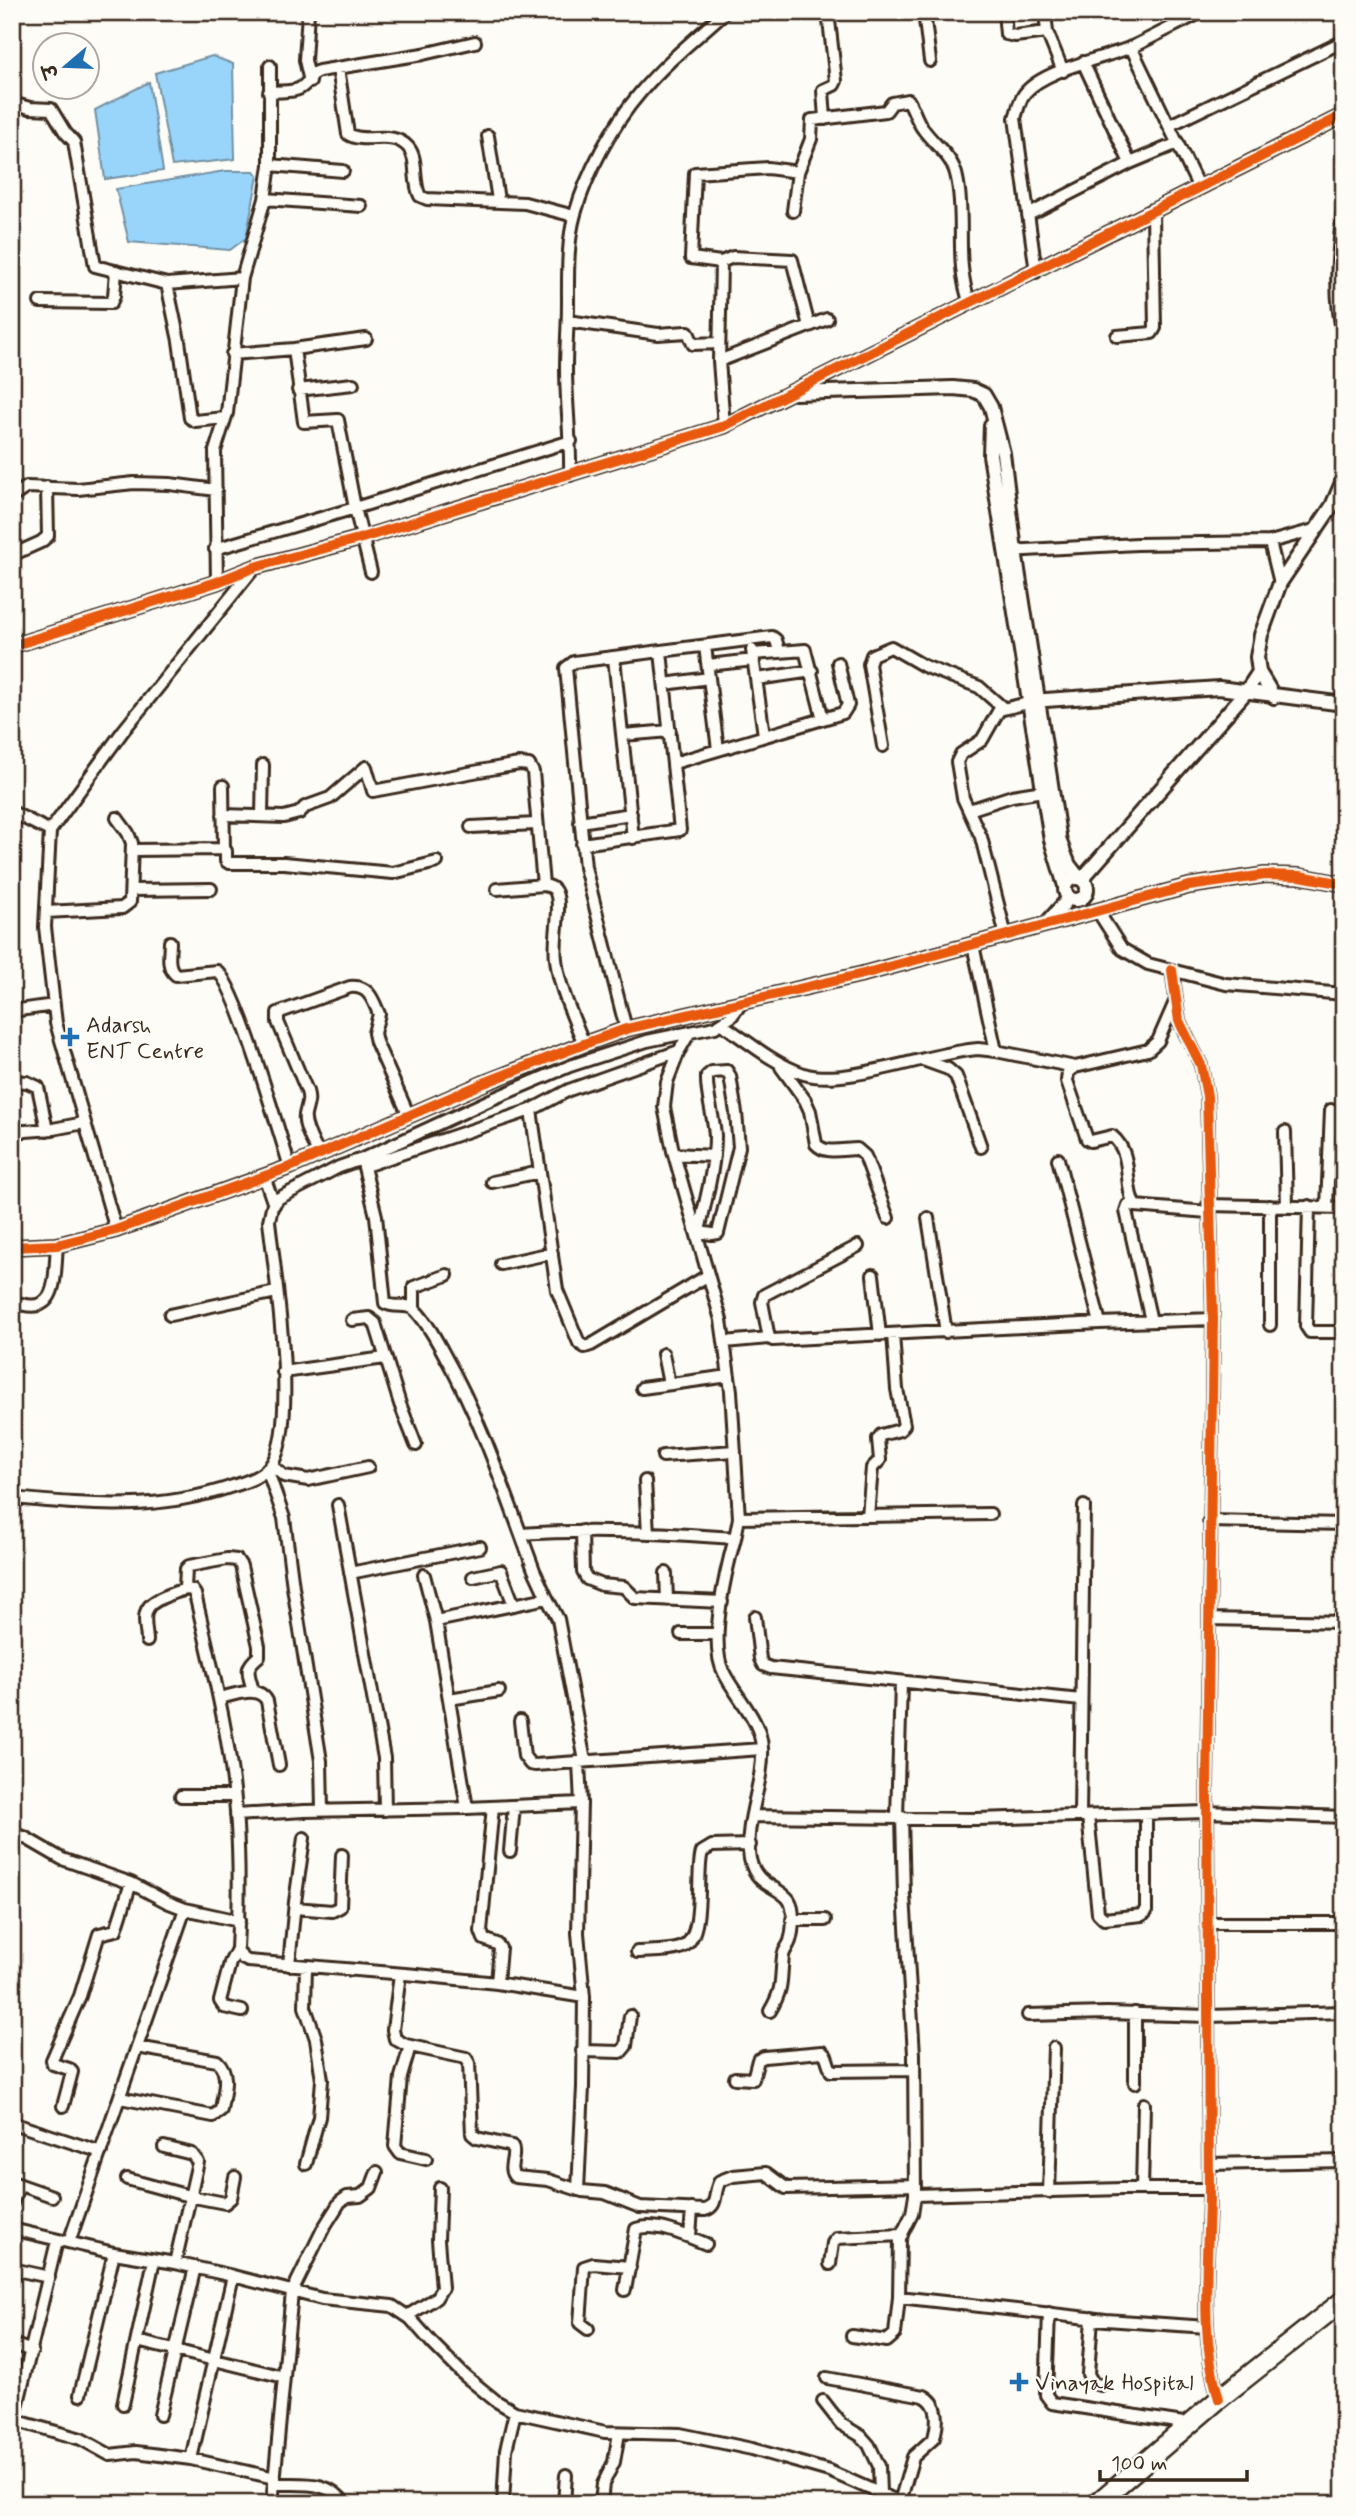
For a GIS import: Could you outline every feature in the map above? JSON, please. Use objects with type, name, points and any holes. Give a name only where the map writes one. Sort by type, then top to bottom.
[{"type":"highway","points":[[1096,2504],[1219,2399],[1344,2300]]},
{"type":"street","points":[[308,12],[304,61],[310,82]]},
{"type":"street","points":[[570,475],[571,441],[566,369],[569,262],[574,216],[585,184],[617,125],[639,93],[668,62],[725,12]]},
{"type":"street","points":[[825,119],[823,90],[836,84],[828,12]]},
{"type":"street","points":[[924,12],[930,61]]},
{"type":"street","points":[[1004,12],[1005,31],[1009,35],[1047,32]]},
{"type":"street","points":[[1045,12],[1047,32],[1063,71]]},
{"type":"street","points":[[1036,272],[1016,118],[1025,92],[1063,71],[1131,47],[1202,12]]},
{"type":"street","points":[[269,92],[299,89],[310,82],[314,73],[423,54],[475,41]]},
{"type":"street","points":[[1170,125],[1344,41]]},
{"type":"street","points":[[1131,47],[1199,188]]},
{"type":"street","points":[[1083,62],[1130,163]]},
{"type":"street","points":[[218,582],[215,549],[215,451],[225,418],[242,278],[265,199],[270,164],[270,66]]},
{"type":"street","points":[[338,68],[348,134],[355,138],[388,138],[408,147],[413,156],[416,187],[420,196],[427,199],[525,203],[574,216]]},
{"type":"street","points":[[793,211],[799,172],[811,139],[811,121],[814,118],[886,111],[892,103],[906,99],[910,102],[920,126],[947,155],[956,171],[959,188],[961,275],[970,303]]},
{"type":"street","points":[[12,103],[30,108],[51,108],[74,142],[95,266],[167,284],[242,278]]},
{"type":"street","points":[[12,646],[218,582],[255,567],[362,538],[724,426],[1036,272],[1339,117],[1344,130]]},
{"type":"street","points":[[488,136],[498,200]]},
{"type":"street","points":[[1028,215],[1130,163],[1178,143]]},
{"type":"street","points":[[270,164],[343,171]]},
{"type":"street","points":[[799,172],[761,168],[695,173],[691,258],[721,262],[733,257],[792,260],[809,326]]},
{"type":"street","points":[[265,199],[361,206]]},
{"type":"street","points":[[1117,336],[1152,333],[1155,328],[1153,212]]},
{"type":"street","points":[[1344,212],[1338,263],[1339,312],[1344,333]]},
{"type":"street","points":[[721,262],[719,361],[724,426]]},
{"type":"street","points":[[40,302],[111,303],[116,271]]},
{"type":"street","points":[[167,284],[179,341],[190,418],[195,421],[225,418]]},
{"type":"street","points":[[719,361],[827,319]]},
{"type":"street","points":[[568,321],[658,334],[686,332],[693,344],[719,343]]},
{"type":"street","points":[[232,354],[366,339]]},
{"type":"street","points":[[294,349],[303,422],[338,421],[371,572]]},
{"type":"street","points":[[298,390],[353,384]]},
{"type":"street","points":[[792,393],[953,388],[973,390],[984,396],[991,407],[1003,453],[1010,551],[1051,840],[1072,894],[1097,910],[1122,949],[1148,964],[1226,984],[1344,994]]},
{"type":"street","points":[[215,549],[571,441]]},
{"type":"street","points":[[1274,697],[1259,672],[1257,657],[1261,635],[1280,583],[1332,506],[1344,478]]},
{"type":"street","points":[[12,497],[24,488],[78,489],[134,483],[170,484],[216,491]]},
{"type":"street","points":[[12,555],[48,536],[47,487]]},
{"type":"street","points":[[1010,551],[1151,544],[1270,542],[1314,530]]},
{"type":"street","points":[[1270,542],[1280,583]]},
{"type":"street","points":[[116,1230],[56,1023],[46,912],[50,831],[123,731],[255,567]]},
{"type":"street","points":[[626,1030],[588,882],[566,668],[574,662],[775,638],[779,651]]},
{"type":"street","points":[[750,640],[764,736]]},
{"type":"street","points":[[705,646],[718,750]]},
{"type":"street","points":[[883,746],[869,664],[872,655],[887,647],[924,666],[979,687],[1003,708]]},
{"type":"street","points":[[708,665],[779,651],[805,650],[823,719]]},
{"type":"street","points":[[582,844],[680,830],[661,652]]},
{"type":"street","points":[[614,658],[633,838]]},
{"type":"street","points":[[674,763],[843,713],[848,705],[838,663]]},
{"type":"street","points":[[757,679],[811,671]]},
{"type":"street","points":[[1072,894],[1068,881],[1080,879],[1245,693],[1259,672]]},
{"type":"street","points":[[664,684],[709,678]]},
{"type":"street","points":[[1006,936],[981,837],[963,798],[958,759],[961,754],[979,744],[996,713],[1003,708],[1032,702],[1219,688],[1344,704]]},
{"type":"street","points":[[1032,702],[1060,842],[1069,865],[1087,886],[1087,891],[1072,894],[1045,925]]},
{"type":"street","points":[[623,735],[670,731]]},
{"type":"street","points":[[223,815],[284,817],[299,813],[305,807],[330,798],[366,767],[373,791],[519,764],[529,765],[533,772],[543,885]]},
{"type":"street","points":[[262,765],[262,816]]},
{"type":"street","points":[[223,786],[224,849],[229,863],[284,863],[393,873],[437,862]]},
{"type":"street","points":[[969,810],[1012,796],[1043,791]]},
{"type":"street","points":[[12,812],[50,831]]},
{"type":"street","points":[[580,822],[631,814]]},
{"type":"street","points":[[46,912],[122,908],[130,902],[133,850],[128,833],[117,818]]},
{"type":"street","points":[[471,827],[536,824]]},
{"type":"street","points":[[133,850],[224,849]]},
{"type":"street","points":[[12,1247],[57,1245],[116,1230],[290,1167],[484,1083],[626,1030],[863,974],[1189,886],[1265,876],[1300,876],[1344,884]]},
{"type":"street","points":[[497,889],[543,885],[550,886],[556,892],[556,964],[583,1044]]},
{"type":"street","points":[[132,890],[211,889]]},
{"type":"street","points":[[170,942],[169,962],[176,975],[217,971],[225,979],[247,1034],[290,1167]]},
{"type":"street","points":[[973,945],[996,1051]]},
{"type":"street","points":[[1172,970],[1175,1003],[1182,1030],[1200,1065],[1206,1087],[1213,1319],[1207,1812],[1209,2189],[1206,2251],[1207,2327],[1213,2377],[1219,2399]]},
{"type":"street","points":[[319,1155],[306,1123],[309,1098],[307,1091],[278,1022],[278,1013],[350,987],[362,987],[368,991],[379,1014],[374,1033],[376,1042],[409,1116]]},
{"type":"street","points":[[363,1163],[490,1100],[570,1066],[647,1041],[722,1024],[743,1001]]},
{"type":"street","points":[[1175,1003],[1158,1041],[1148,1050],[1075,1067],[1068,1072],[1067,1081],[1086,1136],[1090,1141],[1107,1136],[1116,1140],[1126,1160],[1133,1202],[1139,1207],[1208,1209],[1270,1206],[1344,1208]]},
{"type":"street","points":[[12,1011],[54,1005]]},
{"type":"street","points":[[722,1024],[778,1062],[818,1077],[850,1075],[970,1050],[996,1051],[1075,1067]]},
{"type":"street","points":[[690,1032],[679,1051],[664,1094],[666,1121],[674,1154],[720,1315],[729,1376],[738,1518],[726,1568],[717,1634],[719,1661],[752,1718],[762,1749],[750,1845],[751,1862],[765,1884],[788,1898],[793,1909],[790,1941],[783,1956],[781,1989],[770,2011]]},
{"type":"street","points":[[12,1498],[78,1504],[163,1504],[239,1484],[269,1467],[281,1442],[284,1425],[283,1372],[269,1221],[279,1198],[339,1167],[363,1163],[531,1110],[569,1090],[679,1051]]},
{"type":"street","points":[[920,1059],[948,1069],[956,1076],[981,1147]]},
{"type":"street","points":[[778,1062],[806,1100],[819,1148],[824,1151],[857,1149],[865,1156],[888,1218]]},
{"type":"street","points":[[727,1071],[736,1113],[738,1156],[718,1233],[698,1236],[714,1156],[715,1127],[707,1076],[712,1072],[727,1071]]},
{"type":"street","points":[[12,1081],[27,1082],[38,1087],[47,1130]]},
{"type":"street","points":[[531,1110],[561,1301],[579,1343],[585,1346],[707,1276]]},
{"type":"street","points":[[1327,1207],[1331,1110]]},
{"type":"street","points":[[12,1132],[47,1130],[84,1123]]},
{"type":"street","points":[[1285,1132],[1287,1206]]},
{"type":"street","points":[[674,1154],[714,1156]]},
{"type":"street","points":[[1058,1159],[1100,1323]]},
{"type":"street","points":[[363,1163],[376,1216],[384,1298],[388,1306],[414,1308]]},
{"type":"street","points":[[492,1181],[540,1172]]},
{"type":"street","points":[[264,1177],[274,1205]]},
{"type":"street","points":[[1133,1202],[1128,1205],[1126,1211],[1151,1321]]},
{"type":"street","points":[[1270,1206],[1270,1325]]},
{"type":"street","points":[[1309,1206],[1308,1331],[1344,1332]]},
{"type":"street","points":[[928,1218],[946,1332]]},
{"type":"street","points":[[12,1301],[30,1308],[38,1307],[47,1301],[54,1286],[57,1245]]},
{"type":"street","points":[[769,1338],[762,1302],[764,1295],[858,1246]]},
{"type":"street","points":[[501,1265],[552,1253]]},
{"type":"street","points":[[447,1275],[417,1284],[414,1287],[414,1308],[460,1383],[520,1534],[558,1619],[582,1762],[578,1933],[584,1997],[578,2190]]},
{"type":"street","points":[[873,1275],[880,1335]]},
{"type":"street","points":[[170,1315],[276,1292]]},
{"type":"street","points":[[352,1320],[365,1317],[372,1319],[415,1444]]},
{"type":"street","points":[[724,1342],[1213,1319]]},
{"type":"street","points":[[868,1516],[872,1468],[880,1460],[879,1436],[900,1430],[904,1425],[897,1389],[893,1334]]},
{"type":"street","points":[[663,1354],[669,1384]]},
{"type":"street","points":[[283,1372],[385,1359]]},
{"type":"street","points":[[642,1388],[729,1376]]},
{"type":"street","points":[[663,1455],[735,1451]]},
{"type":"street","points":[[269,1467],[284,1476],[307,1480],[368,1467]]},
{"type":"street","points":[[269,1467],[284,1518],[321,1761],[322,1810]]},
{"type":"street","points":[[645,1480],[648,1533]]},
{"type":"street","points":[[338,1504],[384,1758],[385,1810]]},
{"type":"street","points":[[1084,1506],[1081,1700],[1084,1816],[1098,1913],[1104,1919],[1142,1915],[1146,1912],[1146,1814]]},
{"type":"street","points":[[738,1518],[990,1514]]},
{"type":"street","points":[[1209,1521],[1344,1524]]},
{"type":"street","points":[[520,1534],[582,1531],[735,1538]]},
{"type":"street","points":[[582,1531],[583,1572],[587,1579],[602,1585],[624,1587],[635,1598],[722,1602]]},
{"type":"street","points":[[351,1573],[480,1547]]},
{"type":"street","points":[[186,1588],[186,1569],[194,1564],[227,1559],[237,1560],[241,1566],[260,1652],[248,1669],[253,1691]]},
{"type":"street","points":[[473,1577],[501,1571],[514,1605]]},
{"type":"street","points":[[666,1573],[667,1600]]},
{"type":"street","points":[[424,1576],[436,1622],[467,1808]]},
{"type":"street","points":[[147,1641],[147,1608],[186,1588],[192,1590],[219,1698],[236,1815],[239,1883],[237,1949],[220,2001],[225,2007],[242,2011]]},
{"type":"street","points":[[436,1622],[547,1598]]},
{"type":"street","points":[[755,1617],[760,1659],[766,1667],[1081,1700]]},
{"type":"street","points":[[1210,1619],[1344,1622]]},
{"type":"street","points":[[681,1634],[717,1634]]},
{"type":"street","points":[[852,2336],[887,2340],[893,2338],[899,2297],[902,2235],[912,2214],[915,2190],[914,2070],[900,1817],[901,1683]]},
{"type":"street","points":[[219,1698],[253,1691],[261,1693],[267,1701],[279,1765]]},
{"type":"street","points":[[449,1699],[499,1691]]},
{"type":"street","points":[[520,1721],[524,1756],[530,1764],[762,1749]]},
{"type":"street","points":[[181,1796],[234,1796]]},
{"type":"street","points":[[236,1815],[581,1802]]},
{"type":"street","points":[[510,1851],[514,1806]]},
{"type":"street","points":[[493,1807],[481,1934],[484,1939],[500,1948],[497,1983]]},
{"type":"street","points":[[753,1816],[977,1819],[1207,1812],[1344,1817]]},
{"type":"street","points":[[12,1834],[24,1837],[75,1865],[131,1883],[167,1902],[239,1921]]},
{"type":"street","points":[[289,1965],[304,1838]]},
{"type":"street","points":[[636,1952],[674,1949],[686,1945],[692,1938],[696,1922],[702,1852],[712,1846],[750,1845]]},
{"type":"street","points":[[295,1908],[332,1911],[340,1907],[342,1855]]},
{"type":"street","points":[[63,2106],[72,2072],[53,2064],[52,2060],[80,1996],[99,1934],[113,1931],[117,1927],[131,1883]]},
{"type":"street","points":[[69,2242],[186,1909]]},
{"type":"street","points":[[792,1920],[825,1920]]},
{"type":"street","points":[[1208,1923],[1344,1923]]},
{"type":"street","points":[[237,1949],[242,1958],[248,1961],[497,1983],[584,1997]]},
{"type":"street","points":[[306,1966],[305,2007],[317,2039],[322,2080],[318,2124],[306,2164]]},
{"type":"street","points":[[400,1974],[394,2035],[398,2042],[466,2058],[472,2134],[477,2138],[512,2146],[514,2150],[510,2167],[513,2175],[519,2179],[548,2180],[578,2190],[605,2193],[646,2208],[705,2210],[713,2206],[718,2183],[733,2176],[765,2173],[786,2188],[1049,2192],[1209,2189]]},
{"type":"street","points":[[1028,2015],[1135,2013],[1208,2016],[1344,2012]]},
{"type":"street","points":[[1135,2013],[1135,2083]]},
{"type":"street","points":[[582,2051],[621,2052],[626,2046],[630,2016]]},
{"type":"street","points":[[410,2046],[401,2077],[395,2146],[400,2153],[426,2159]]},
{"type":"street","points":[[120,2098],[205,2115],[217,2115],[220,2110],[226,2075],[225,2069],[218,2061],[137,2047]]},
{"type":"street","points":[[1049,2192],[1054,2048]]},
{"type":"street","points":[[735,2078],[753,2079],[758,2060],[764,2056],[822,2052],[831,2071],[914,2070]]},
{"type":"street","points":[[1142,2189],[1144,2104]]},
{"type":"street","points":[[12,2123],[101,2152]]},
{"type":"street","points":[[164,2147],[196,2156],[198,2162],[175,2263]]},
{"type":"street","points":[[1209,2164],[1344,2161]]},
{"type":"street","points":[[272,2504],[292,2292],[323,2229],[340,2202],[347,2197],[360,2196],[371,2189],[377,2172]]},
{"type":"street","points":[[127,2179],[225,2203],[231,2198],[235,2177]]},
{"type":"street","points":[[12,2203],[16,2184],[52,2196]]},
{"type":"street","points":[[407,2316],[436,2298],[442,2288],[438,2240],[440,2188]]},
{"type":"street","points":[[690,2237],[692,2209]]},
{"type":"street","points":[[625,2290],[634,2231],[639,2227],[659,2228],[706,2244]]},
{"type":"street","points":[[12,2228],[57,2241],[195,2267],[322,2299],[392,2306],[407,2316],[464,2375],[496,2401],[515,2412],[619,2433],[680,2434],[752,2449],[829,2471],[902,2503],[913,2457],[934,2438],[937,2408],[924,2396],[828,2378]]},
{"type":"street","points":[[830,2264],[833,2243],[838,2238],[902,2235]]},
{"type":"street","points":[[57,2241],[13,2424],[81,2439],[110,2455],[136,2452],[191,2459],[274,2481],[328,2487],[340,2495],[345,2504]]},
{"type":"street","points":[[80,2395],[114,2253]]},
{"type":"street","points":[[123,2403],[154,2260]]},
{"type":"street","points":[[588,2329],[580,2320],[584,2266],[593,2264],[629,2267]]},
{"type":"street","points":[[160,2414],[195,2267]]},
{"type":"street","points":[[12,2269],[49,2277]]},
{"type":"street","points":[[191,2459],[233,2276]]},
{"type":"street","points":[[899,2297],[1091,2318],[1207,2327]]},
{"type":"street","points":[[1049,2313],[1046,2395],[1052,2403],[1190,2424]]},
{"type":"street","points":[[1091,2318],[1087,2374],[1093,2383],[1101,2385]]},
{"type":"street","points":[[138,2341],[284,2377]]},
{"type":"street","points":[[12,2344],[32,2351]]},
{"type":"street","points":[[823,2401],[841,2424],[862,2436],[875,2454],[880,2493]]},
{"type":"street","points":[[503,2504],[506,2450],[515,2412]]},
{"type":"street","points":[[601,2502],[605,2476],[614,2462],[619,2433]]},
{"type":"street","points":[[564,2504],[566,2475]]},
{"type":"water","points":[[212,56],[233,64],[235,159],[172,166],[155,73]]},
{"type":"water","points":[[149,82],[163,171],[105,179],[95,110]]},
{"type":"water","points":[[225,171],[254,171],[258,176],[246,238],[230,250],[129,242],[116,189]]},
{"type":"cycle path","points":[[12,646],[217,582],[255,567],[362,538],[724,426],[1344,115]]},
{"type":"cycle path","points":[[12,1247],[57,1245],[116,1230],[290,1167],[484,1083],[626,1029],[863,974],[1189,886],[1265,875],[1300,876],[1344,884]]},
{"type":"cycle path","points":[[1172,970],[1179,1021],[1201,1065],[1207,1096],[1213,1319],[1207,1789],[1209,2197],[1206,2299],[1209,2349],[1219,2399]]},
{"type":"place","name":"Adarsh ENT Centre","points":[[70,1037]]},
{"type":"place","name":"Vinayak Hospital","points":[[1019,2382]]}]
